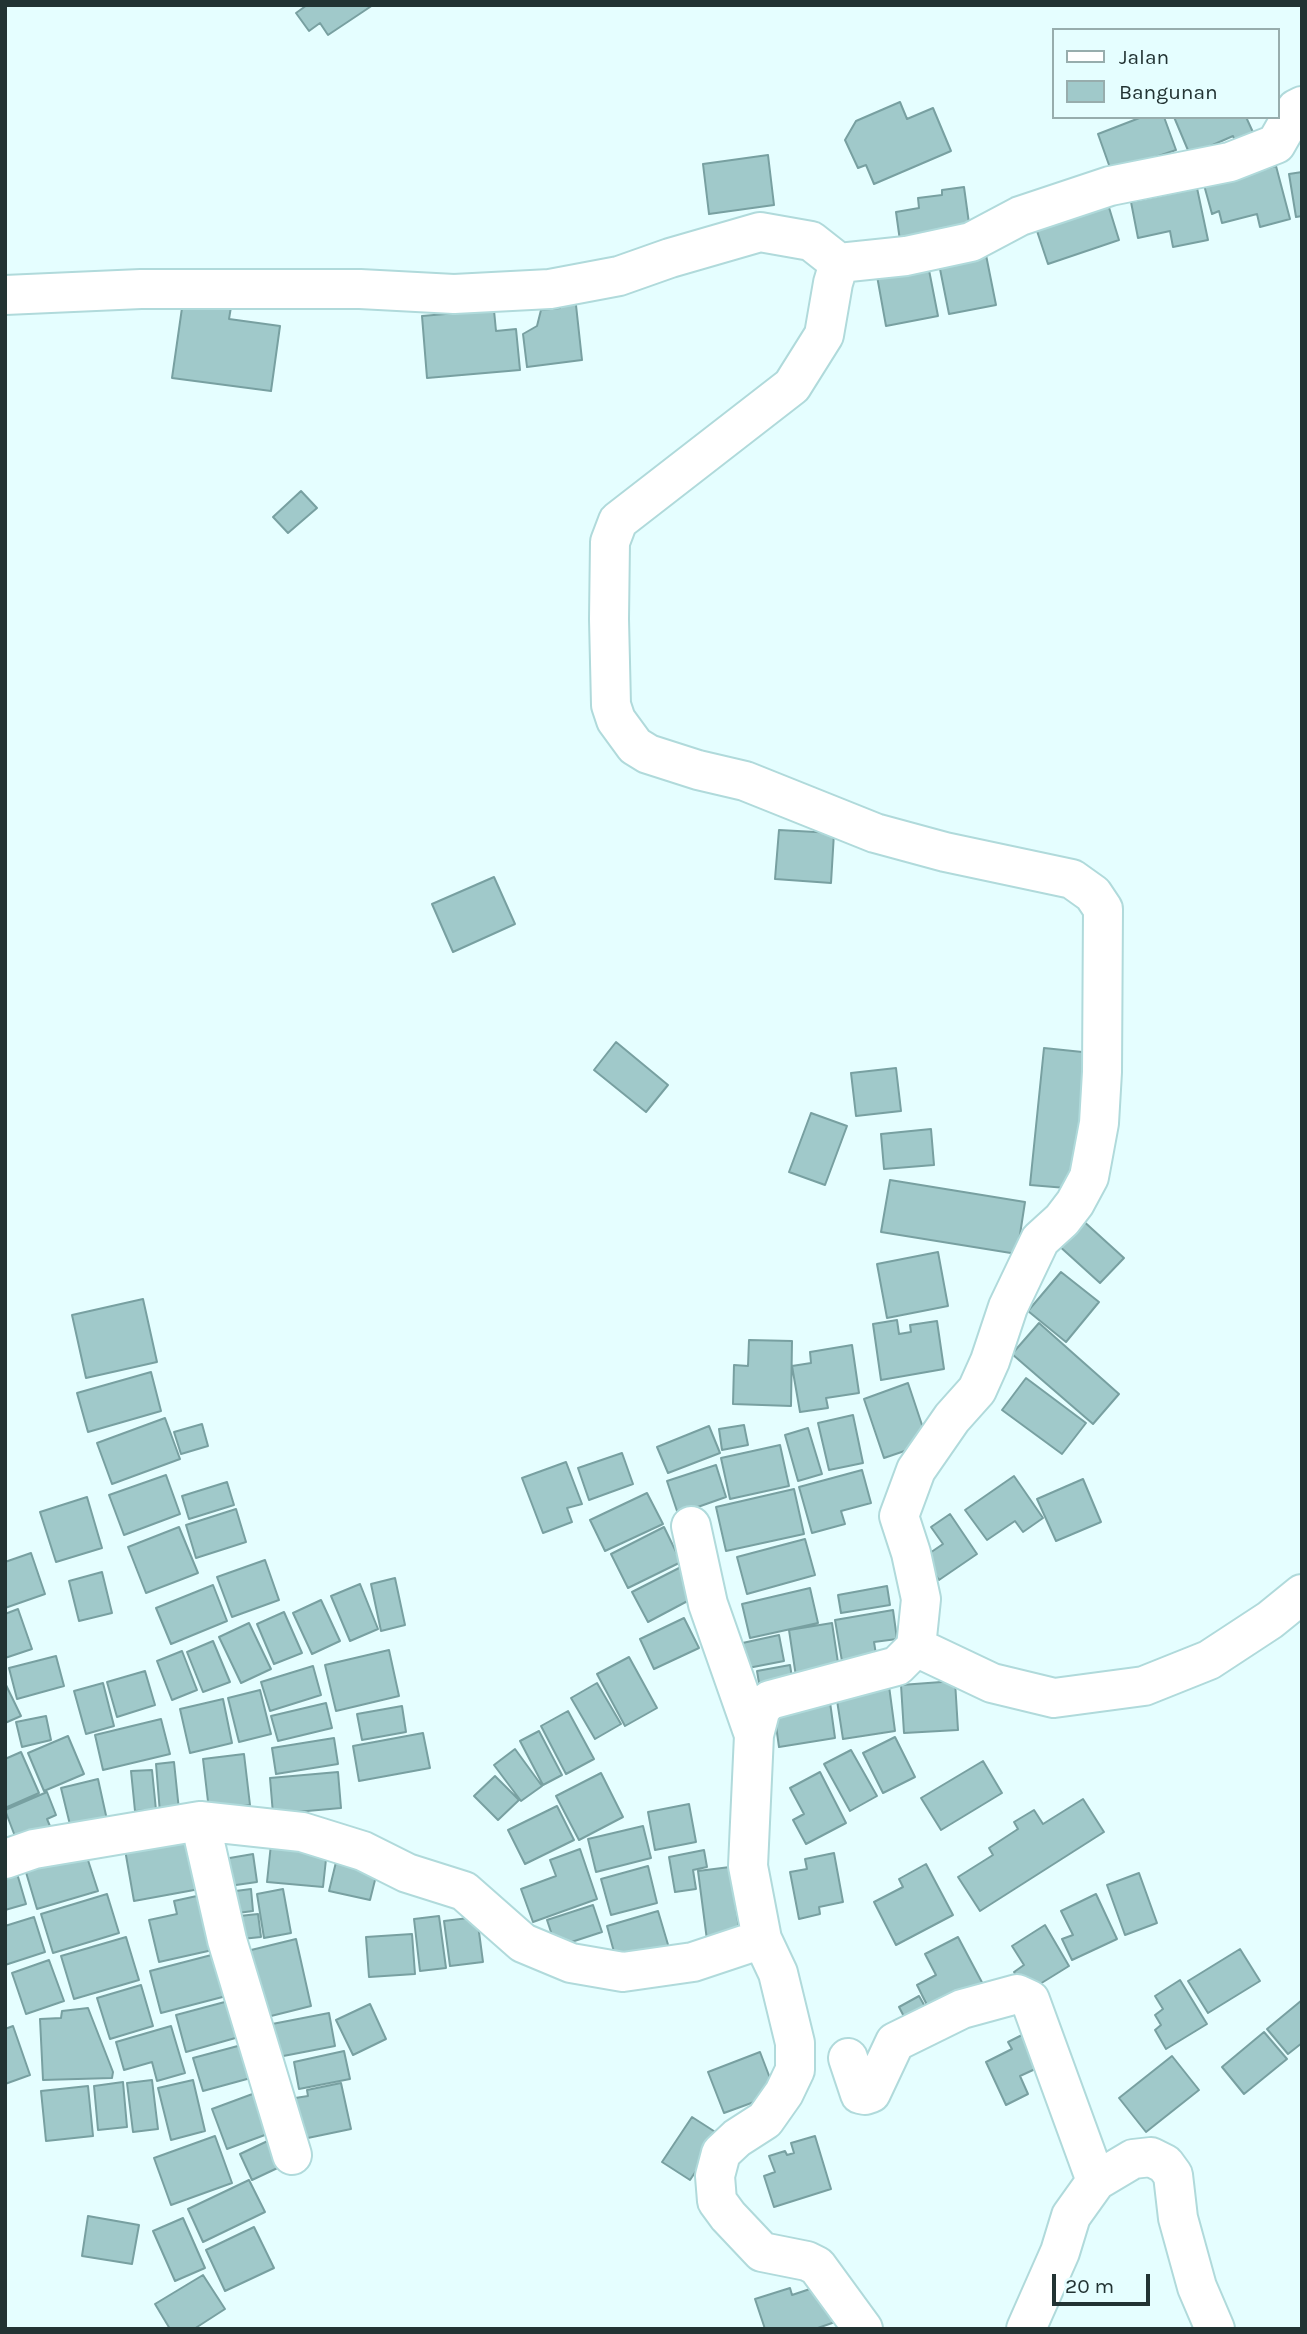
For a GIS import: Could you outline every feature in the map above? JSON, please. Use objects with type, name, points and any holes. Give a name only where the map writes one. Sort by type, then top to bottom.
[{"type":"street","points":[[5,295],[141,289],[360,289],[454,294],[550,289],[619,276],[760,232],[811,241],[839,263],[906,256],[971,242],[1020,216],[1111,186],[1230,162],[1276,144],[1296,109],[1302,106]]},
{"type":"street","points":[[839,263],[824,335],[792,386],[618,521],[610,542],[608,619],[611,705],[625,734],[635,746],[648,754],[745,781],[875,832],[945,852],[1072,878],[1093,894],[1103,909],[1102,1072],[1099,1123],[1089,1177],[1062,1220],[1040,1240],[1008,1307],[977,1390],[952,1418],[916,1470],[899,1516],[911,1553],[921,1599],[916,1647],[897,1666],[770,1700],[761,1707],[754,1735],[748,1866],[762,1939],[781,1985],[795,2043],[795,2070],[784,2093],[765,2120],[737,2138],[721,2153],[715,2176],[717,2201],[727,2216],[762,2252],[817,2266],[863,2329]]},
{"type":"street","points":[[691,1526],[708,1604],[754,1735]]},
{"type":"street","points":[[916,1647],[992,1683],[1054,1698],[1144,1686],[1209,1660],[1270,1620],[1302,1594]]},
{"type":"street","points":[[5,1858],[34,1849],[200,1821],[302,1832],[363,1851],[407,1872],[464,1891],[523,1943],[571,1963],[623,1972],[693,1962],[762,1939]]},
{"type":"street","points":[[200,1821],[227,1940],[292,2155]]},
{"type":"street","points":[[848,2058],[860,2094],[865,2095],[871,2093],[895,2042],[962,2009],[1017,1994],[1030,2000],[1096,2181]]},
{"type":"street","points":[[1026,2329],[1060,2252],[1071,2216],[1096,2181],[1133,2159],[1150,2157],[1165,2164],[1173,2175],[1178,2218],[1198,2287],[1215,2329]]},
{"type":"building","points":[[307,5],[373,5],[328,35],[320,23],[309,31],[296,13]]},
{"type":"building","points":[[900,102],[907,119],[933,108],[951,151],[874,184],[866,165],[858,168],[845,140],[856,121]]},
{"type":"building","points":[[1137,119],[1165,119],[1176,150],[1141,162],[1114,179],[1098,134]]},
{"type":"building","points":[[1175,119],[1247,119],[1257,141],[1238,149],[1233,136],[1190,155]]},
{"type":"building","points":[[768,155],[774,205],[709,214],[703,164]]},
{"type":"building","points":[[1276,166],[1290,219],[1260,227],[1257,214],[1222,223],[1219,211],[1212,214],[1204,185]]},
{"type":"building","points":[[1302,172],[1302,216],[1296,217],[1289,174]]},
{"type":"building","points":[[964,187],[971,238],[901,248],[896,212],[919,208],[918,198],[942,195],[942,190]]},
{"type":"building","points":[[1197,188],[1208,240],[1173,247],[1170,231],[1138,238],[1131,202]]},
{"type":"building","points":[[1107,201],[1119,240],[1048,264],[1035,225]]},
{"type":"building","points":[[986,255],[996,305],[949,314],[939,264]]},
{"type":"building","points":[[928,265],[938,316],[886,326],[877,276]]},
{"type":"building","points":[[575,296],[582,360],[527,367],[523,334],[537,326],[541,310],[560,308],[559,298]]},
{"type":"building","points":[[493,300],[496,331],[516,329],[520,370],[427,378],[422,316],[469,312]]},
{"type":"building","points":[[183,301],[231,307],[229,319],[280,326],[271,391],[172,378]]},
{"type":"building","points":[[301,491],[317,508],[288,533],[273,517]]},
{"type":"building","points":[[779,830],[834,833],[831,883],[775,879]]},
{"type":"building","points":[[494,877],[515,924],[453,952],[432,904]]},
{"type":"building","points":[[616,1042],[668,1085],[646,1112],[594,1070]]},
{"type":"building","points":[[1044,1048],[1092,1053],[1078,1189],[1030,1185]]},
{"type":"building","points":[[896,1068],[901,1111],[856,1116],[851,1073]]},
{"type":"building","points":[[811,1113],[847,1126],[825,1185],[789,1172]]},
{"type":"building","points":[[931,1129],[934,1165],[884,1169],[881,1134]]},
{"type":"building","points":[[890,1180],[1025,1202],[1017,1254],[881,1232]]},
{"type":"building","points":[[1080,1218],[1124,1258],[1100,1283],[1057,1244]]},
{"type":"building","points":[[938,1252],[948,1306],[887,1318],[877,1264]]},
{"type":"building","points":[[1061,1272],[1099,1302],[1066,1342],[1028,1311]]},
{"type":"building","points":[[143,1299],[157,1362],[86,1378],[72,1315]]},
{"type":"building","points":[[897,1320],[899,1334],[911,1332],[910,1325],[937,1321],[944,1369],[881,1380],[873,1324]]},
{"type":"building","points":[[1039,1323],[1119,1394],[1093,1424],[1012,1354]]},
{"type":"building","points":[[749,1340],[792,1341],[791,1406],[733,1404],[734,1365],[748,1366]]},
{"type":"building","points":[[852,1345],[859,1393],[826,1398],[828,1408],[800,1412],[792,1366],[811,1363],[810,1352]]},
{"type":"building","points":[[151,1372],[161,1411],[88,1432],[77,1393]]},
{"type":"building","points":[[1026,1378],[1086,1423],[1062,1454],[1002,1410]]},
{"type":"building","points":[[908,1383],[928,1443],[884,1458],[864,1399]]},
{"type":"building","points":[[853,1415],[863,1463],[829,1470],[818,1423]]},
{"type":"building","points":[[165,1418],[180,1459],[112,1484],[97,1443]]},
{"type":"building","points":[[202,1424],[208,1446],[181,1454],[174,1432]]},
{"type":"building","points":[[744,1425],[748,1445],[722,1450],[719,1429]]},
{"type":"building","points":[[709,1426],[720,1453],[668,1473],[657,1447]]},
{"type":"building","points":[[808,1428],[822,1474],[798,1481],[785,1435]]},
{"type":"building","points":[[780,1445],[789,1486],[730,1499],[721,1458]]},
{"type":"building","points":[[622,1453],[633,1484],[589,1500],[578,1468]]},
{"type":"building","points":[[566,1462],[582,1504],[567,1508],[572,1522],[543,1533],[522,1478]]},
{"type":"building","points":[[716,1465],[726,1497],[678,1514],[667,1481]]},
{"type":"building","points":[[862,1470],[871,1503],[841,1511],[845,1524],[812,1533],[799,1487]]},
{"type":"building","points":[[166,1475],[180,1514],[124,1535],[109,1495]]},
{"type":"building","points":[[1014,1476],[1043,1518],[1023,1532],[1015,1521],[987,1540],[965,1510]]},
{"type":"building","points":[[1083,1479],[1101,1522],[1056,1541],[1037,1499]]},
{"type":"building","points":[[227,1482],[234,1505],[189,1519],[182,1496]]},
{"type":"building","points":[[794,1489],[804,1534],[726,1551],[716,1507]]},
{"type":"building","points":[[647,1493],[663,1524],[605,1551],[590,1520]]},
{"type":"building","points":[[87,1497],[102,1548],[56,1562],[40,1512]]},
{"type":"building","points":[[236,1509],[246,1542],[196,1558],[186,1525]]},
{"type":"building","points":[[950,1514],[977,1554],[939,1580],[924,1557],[943,1544],[931,1527]]},
{"type":"building","points":[[179,1527],[198,1573],[146,1593],[128,1547]]},
{"type":"building","points":[[664,1527],[681,1562],[628,1588],[611,1554]]},
{"type":"building","points":[[805,1539],[815,1575],[747,1594],[737,1557]]},
{"type":"building","points":[[31,1553],[45,1594],[5,1608],[5,1562]]},
{"type":"building","points":[[265,1560],[279,1600],[232,1617],[217,1577]]},
{"type":"building","points":[[681,1567],[697,1596],[648,1622],[632,1592]]},
{"type":"building","points":[[102,1572],[112,1613],[79,1621],[69,1581]]},
{"type":"building","points":[[395,1578],[405,1625],[381,1631],[371,1584]]},
{"type":"building","points":[[360,1584],[378,1629],[350,1641],[331,1596]]},
{"type":"building","points":[[213,1585],[227,1621],[171,1644],[156,1608]]},
{"type":"building","points":[[887,1586],[890,1605],[841,1613],[838,1595]]},
{"type":"building","points":[[810,1588],[818,1623],[750,1638],[742,1604]]},
{"type":"building","points":[[321,1600],[340,1641],[312,1654],[293,1613]]},
{"type":"building","points":[[18,1609],[32,1649],[5,1658],[5,1614]]},
{"type":"building","points":[[893,1610],[897,1639],[874,1642],[878,1667],[844,1673],[835,1620]]},
{"type":"building","points":[[284,1612],[302,1653],[274,1664],[257,1624]]},
{"type":"building","points":[[684,1618],[699,1648],[654,1669],[640,1639]]},
{"type":"building","points":[[249,1623],[271,1669],[241,1683],[219,1637]]},
{"type":"building","points":[[832,1623],[840,1676],[797,1683],[789,1630]]},
{"type":"building","points":[[779,1635],[784,1661],[743,1669],[738,1644]]},
{"type":"building","points":[[213,1641],[230,1682],[203,1692],[187,1652]]},
{"type":"building","points":[[389,1650],[399,1696],[336,1711],[325,1665]]},
{"type":"building","points":[[182,1651],[197,1690],[172,1700],[157,1661]]},
{"type":"building","points":[[56,1656],[64,1686],[17,1699],[9,1668]]},
{"type":"building","points":[[629,1657],[657,1708],[625,1726],[597,1674]]},
{"type":"building","points":[[790,1665],[794,1690],[761,1695],[757,1671]]},
{"type":"building","points":[[313,1666],[321,1695],[270,1711],[261,1682]]},
{"type":"building","points":[[145,1671],[155,1705],[117,1717],[107,1682]]},
{"type":"building","points":[[955,1681],[958,1730],[904,1733],[901,1685]]},
{"type":"building","points":[[5,1683],[21,1716],[5,1723]]},
{"type":"building","points":[[103,1683],[114,1726],[86,1734],[74,1691]]},
{"type":"building","points":[[597,1683],[621,1724],[595,1739],[571,1698]]},
{"type":"building","points":[[889,1686],[895,1731],[843,1739],[836,1694]]},
{"type":"building","points":[[260,1690],[271,1734],[239,1742],[228,1698]]},
{"type":"building","points":[[829,1695],[835,1738],[779,1747],[773,1704]]},
{"type":"building","points":[[223,1699],[232,1743],[190,1753],[180,1709]]},
{"type":"building","points":[[326,1703],[332,1728],[278,1741],[271,1716]]},
{"type":"building","points":[[402,1706],[406,1732],[362,1740],[357,1714]]},
{"type":"building","points":[[568,1711],[594,1759],[566,1774],[541,1726]]},
{"type":"building","points":[[46,1716],[51,1740],[22,1747],[16,1722]]},
{"type":"building","points":[[161,1719],[170,1754],[103,1770],[95,1735]]},
{"type":"building","points":[[539,1731],[562,1775],[543,1785],[520,1741]]},
{"type":"building","points":[[423,1733],[430,1768],[359,1781],[353,1746]]},
{"type":"building","points":[[68,1736],[84,1774],[44,1791],[28,1753]]},
{"type":"building","points":[[895,1737],[915,1777],[883,1793],[863,1753]]},
{"type":"building","points":[[334,1738],[338,1764],[276,1774],[272,1748]]},
{"type":"building","points":[[515,1749],[542,1786],[521,1801],[494,1765]]},
{"type":"building","points":[[851,1750],[877,1796],[850,1811],[824,1764]]},
{"type":"building","points":[[21,1752],[39,1793],[5,1808],[5,1759]]},
{"type":"building","points":[[244,1754],[250,1805],[209,1810],[203,1759]]},
{"type":"building","points":[[983,1761],[1002,1793],[941,1830],[921,1798]]},
{"type":"building","points":[[174,1762],[179,1810],[160,1813],[156,1764]]},
{"type":"building","points":[[152,1770],[156,1810],[135,1811],[131,1771]]},
{"type":"building","points":[[338,1772],[341,1808],[273,1814],[270,1778]]},
{"type":"building","points":[[820,1772],[846,1823],[806,1844],[793,1820],[804,1814],[790,1788]]},
{"type":"building","points":[[601,1773],[623,1817],[579,1840],[556,1796]]},
{"type":"building","points":[[495,1776],[519,1800],[498,1820],[474,1796]]},
{"type":"building","points":[[98,1779],[109,1829],[73,1837],[61,1788]]},
{"type":"building","points":[[47,1792],[56,1815],[47,1819],[55,1838],[21,1852],[5,1810]]},
{"type":"building","points":[[1083,1799],[1104,1832],[980,1911],[958,1877],[993,1855],[989,1848],[1018,1829],[1014,1822],[1034,1810],[1043,1824]]},
{"type":"building","points":[[689,1804],[696,1842],[655,1850],[648,1812]]},
{"type":"building","points":[[557,1806],[574,1840],[525,1864],[508,1830]]},
{"type":"building","points":[[643,1826],[651,1858],[596,1872],[588,1839]]},
{"type":"building","points":[[196,1831],[205,1888],[134,1901],[124,1844]]},
{"type":"building","points":[[271,1844],[327,1850],[323,1887],[267,1882]]},
{"type":"building","points":[[580,1849],[597,1899],[533,1922],[521,1889],[556,1876],[550,1860]]},
{"type":"building","points":[[704,1850],[707,1867],[693,1870],[696,1889],[675,1892],[669,1857]]},
{"type":"building","points":[[85,1851],[98,1891],[37,1909],[25,1869]]},
{"type":"building","points":[[834,1853],[843,1902],[819,1907],[820,1914],[799,1919],[790,1872],[807,1869],[805,1859]]},
{"type":"building","points":[[253,1854],[257,1882],[222,1887],[218,1860]]},
{"type":"building","points":[[337,1858],[378,1868],[370,1900],[329,1891]]},
{"type":"building","points":[[926,1864],[953,1915],[896,1945],[874,1902],[903,1887],[899,1879]]},
{"type":"building","points":[[648,1866],[657,1903],[611,1915],[601,1879]]},
{"type":"building","points":[[730,1867],[740,1935],[707,1940],[698,1871]]},
{"type":"building","points":[[16,1870],[26,1904],[5,1910],[5,1873]]},
{"type":"building","points":[[1139,1873],[1157,1923],[1125,1935],[1107,1885]]},
{"type":"building","points":[[251,1889],[253,1911],[230,1914],[228,1892]]},
{"type":"building","points":[[283,1889],[291,1933],[264,1938],[257,1894]]},
{"type":"building","points":[[107,1894],[119,1933],[53,1953],[41,1914]]},
{"type":"building","points":[[206,1894],[217,1949],[159,1962],[149,1920],[177,1914],[174,1901]]},
{"type":"building","points":[[1096,1894],[1117,1939],[1072,1960],[1062,1939],[1073,1935],[1061,1911]]},
{"type":"building","points":[[593,1905],[602,1932],[556,1947],[547,1920]]},
{"type":"building","points":[[658,1911],[669,1948],[617,1963],[607,1926]]},
{"type":"building","points":[[258,1914],[261,1937],[232,1940],[230,1917]]},
{"type":"building","points":[[439,1916],[446,1968],[420,1971],[414,1919]]},
{"type":"building","points":[[34,1917],[45,1952],[5,1965],[5,1926]]},
{"type":"building","points":[[477,1917],[483,1962],[450,1966],[444,1921]]},
{"type":"building","points":[[1045,1925],[1069,1966],[1027,1992],[1014,1972],[1024,1965],[1012,1946]]},
{"type":"building","points":[[412,1934],[415,1974],[369,1977],[366,1937]]},
{"type":"building","points":[[126,1937],[139,1980],[74,1999],[61,1956]]},
{"type":"building","points":[[958,1937],[985,1988],[932,2015],[917,1985],[936,1975],[925,1954]]},
{"type":"building","points":[[296,1939],[311,2006],[259,2019],[243,1952]]},
{"type":"building","points":[[1240,1949],[1260,1981],[1208,2013],[1188,1981]]},
{"type":"building","points":[[223,1952],[234,1994],[161,2013],[150,1971]]},
{"type":"building","points":[[49,1960],[64,2001],[26,2014],[12,1973]]},
{"type":"building","points":[[1180,1980],[1207,2024],[1166,2049],[1155,2030],[1161,2025],[1155,2015],[1163,2009],[1155,1996]]},
{"type":"building","points":[[141,1985],[153,2026],[110,2039],[97,1998]]},
{"type":"building","points":[[919,1996],[931,2017],[910,2028],[899,2007]]},
{"type":"building","points":[[236,1999],[246,2035],[186,2052],[176,2015]]},
{"type":"building","points":[[1302,2000],[1302,2043],[1288,2054],[1267,2029]]},
{"type":"building","points":[[370,2004],[386,2039],[353,2055],[336,2020]]},
{"type":"building","points":[[88,2008],[113,2072],[112,2078],[43,2080],[40,2019],[61,2018],[62,2011]]},
{"type":"building","points":[[329,2013],[335,2046],[273,2058],[267,2025]]},
{"type":"building","points":[[13,2026],[30,2075],[5,2084],[5,2029]]},
{"type":"building","points":[[171,2026],[185,2073],[157,2081],[152,2062],[124,2070],[116,2042]]},
{"type":"building","points":[[1030,2031],[1046,2064],[1020,2076],[1028,2094],[1006,2105],[986,2062],[1012,2049],[1008,2042]]},
{"type":"building","points":[[1264,2032],[1287,2059],[1244,2094],[1222,2067]]},
{"type":"building","points":[[249,2043],[258,2076],[203,2091],[193,2058]]},
{"type":"building","points":[[344,2051],[350,2079],[299,2089],[294,2062]]},
{"type":"building","points":[[760,2052],[776,2094],[724,2113],[708,2072]]},
{"type":"building","points":[[1172,2056],[1199,2090],[1146,2132],[1119,2098]]},
{"type":"building","points":[[152,2080],[158,2129],[133,2132],[127,2083]]},
{"type":"building","points":[[193,2080],[205,2131],[171,2140],[158,2088]]},
{"type":"building","points":[[123,2082],[127,2127],[98,2130],[94,2086]]},
{"type":"building","points":[[341,2083],[351,2129],[298,2140],[289,2099],[308,2096],[307,2090]]},
{"type":"building","points":[[88,2086],[93,2136],[46,2141],[41,2091]]},
{"type":"building","points":[[266,2089],[281,2129],[227,2149],[212,2109]]},
{"type":"building","points":[[692,2117],[720,2135],[690,2180],[662,2162]]},
{"type":"building","points":[[215,2136],[232,2183],[171,2205],[154,2158]]},
{"type":"building","points":[[815,2136],[831,2189],[774,2207],[764,2176],[775,2172],[769,2156],[785,2151],[787,2155],[794,2153],[791,2143]]},
{"type":"building","points":[[274,2138],[286,2164],[252,2180],[240,2154]]},
{"type":"building","points":[[249,2180],[265,2212],[203,2242],[188,2209]]},
{"type":"building","points":[[88,2216],[139,2225],[132,2264],[82,2256]]},
{"type":"building","points":[[183,2218],[205,2268],[175,2281],[153,2231]]},
{"type":"building","points":[[254,2227],[274,2268],[225,2291],[206,2250]]},
{"type":"building","points":[[203,2275],[225,2309],[194,2329],[170,2329],[155,2304]]},
{"type":"building","points":[[822,2285],[835,2322],[815,2329],[765,2329],[755,2299],[790,2288],[792,2295]]}]
